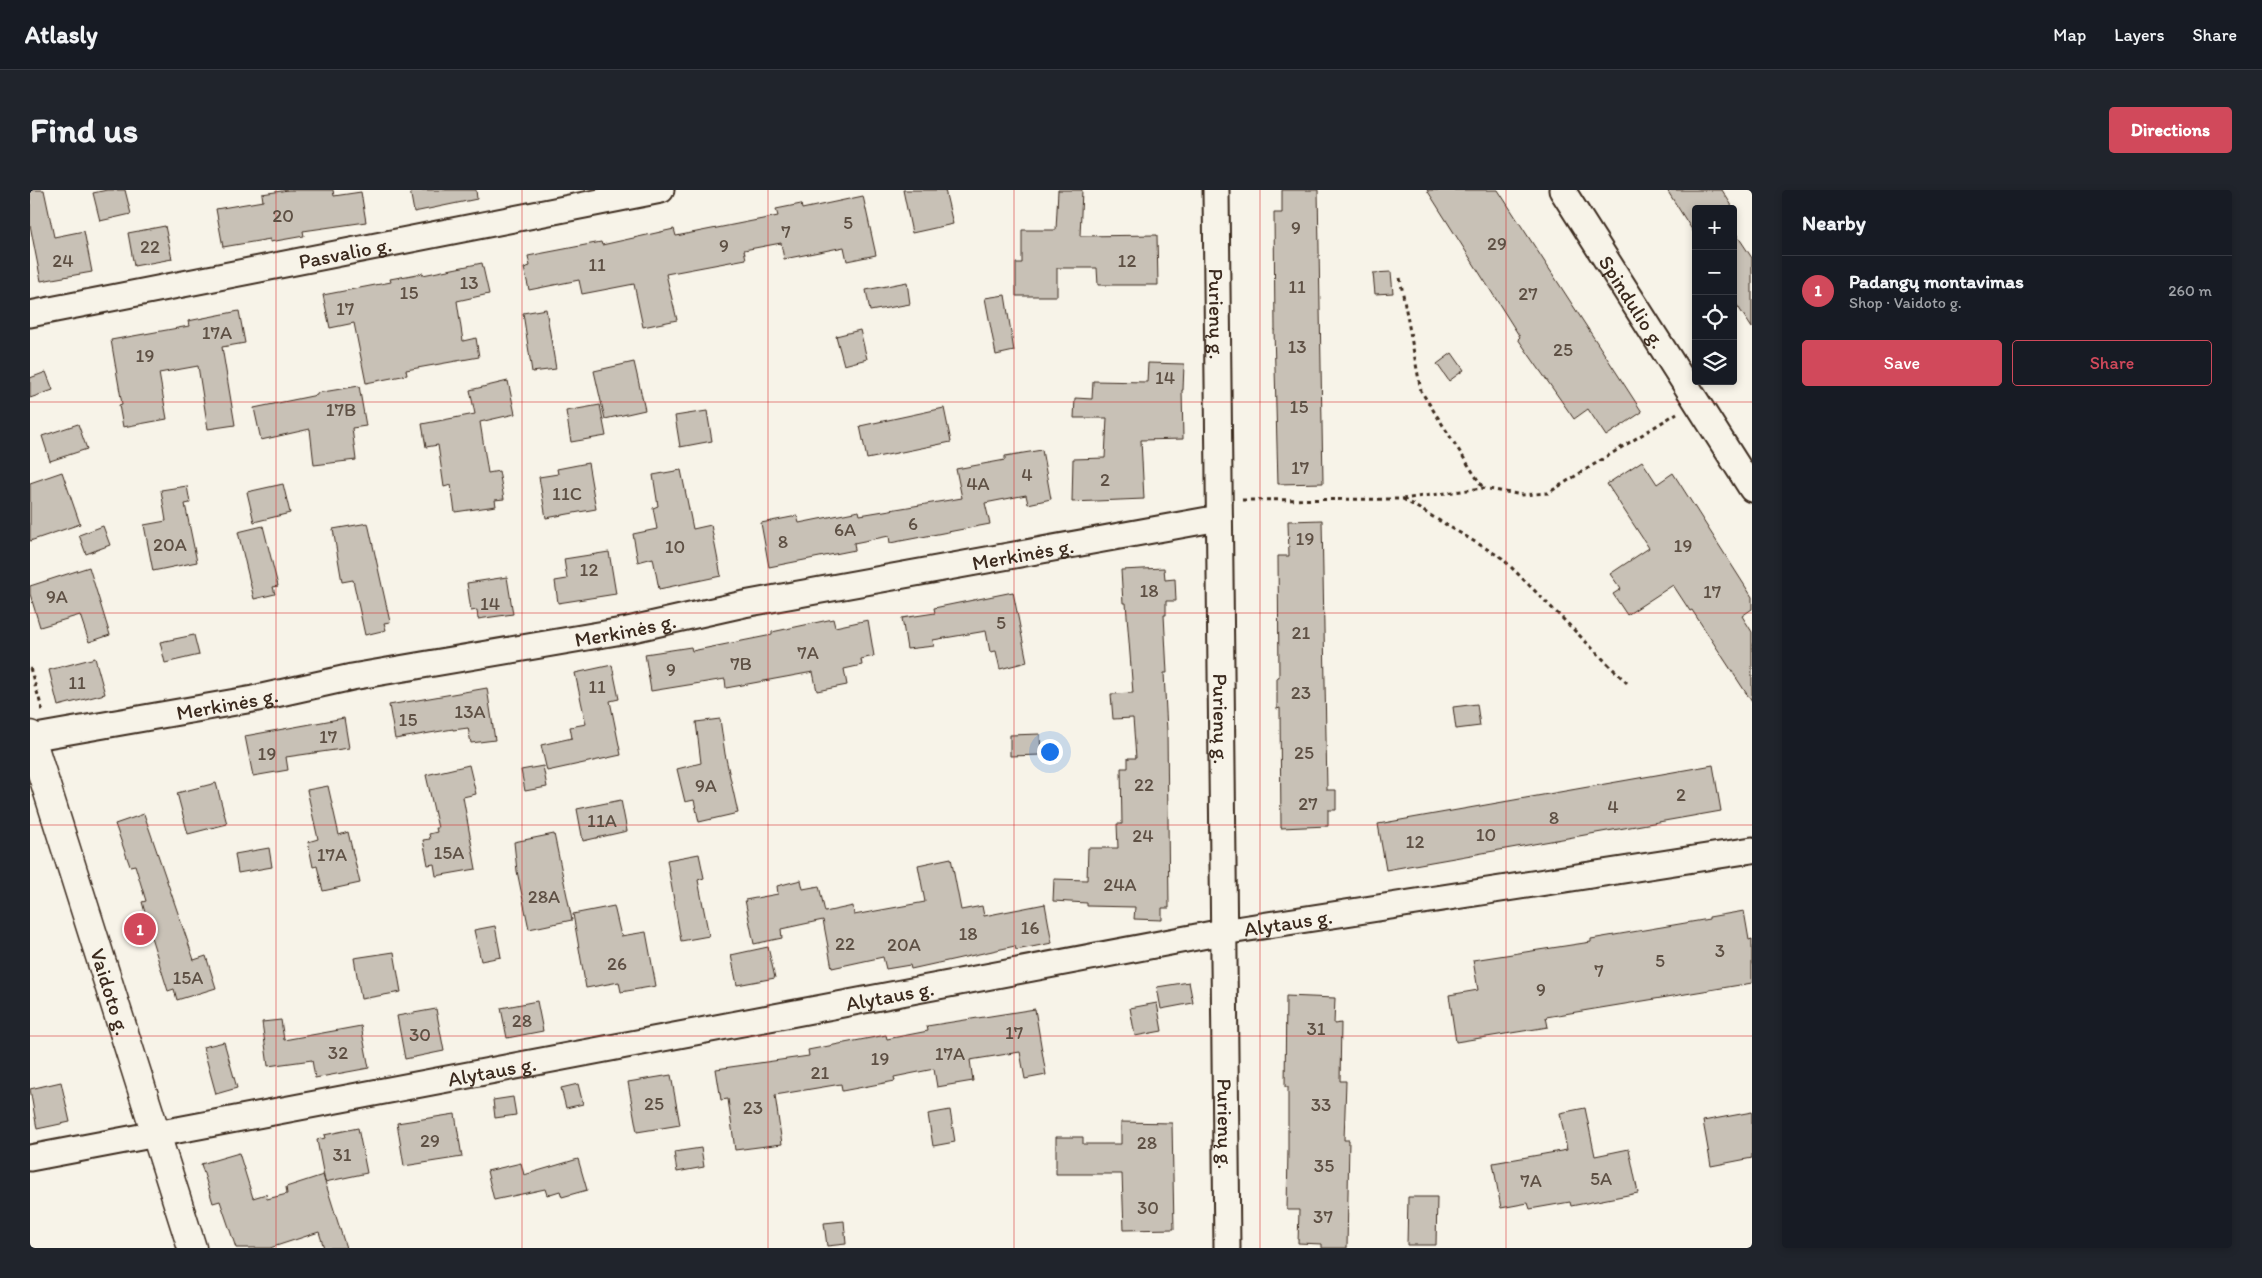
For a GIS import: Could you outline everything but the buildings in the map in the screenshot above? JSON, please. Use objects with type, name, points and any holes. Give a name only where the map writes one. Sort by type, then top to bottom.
[{"type":"main road","name":"Vaidoto g.","points":[[30,737],[192,1248]]},
{"type":"street","name":"Pasvalio g.","points":[[30,314],[661,190]]},
{"type":"street","name":"Purienų g.","points":[[1216,190],[1227,1248]]},
{"type":"street","name":"Spindulio g.","points":[[1562,190],[1752,489]]},
{"type":"street","name":"Merkinės g.","points":[[30,737],[253,699],[352,677],[628,630],[744,604],[1219,509]]},
{"type":"street","name":"Alytaus g.","points":[[30,1158],[1223,932],[1752,850]]},
{"type":"path","points":[[1400,278],[1421,391],[1484,488]]},
{"type":"path","points":[[1219,509],[1402,499],[1484,488],[1522,495],[1548,493],[1696,401]]},
{"type":"path","points":[[1402,499],[1502,558],[1627,683]]},
{"type":"place","name":"Padangų montavimas","points":[[140,929]]}]
